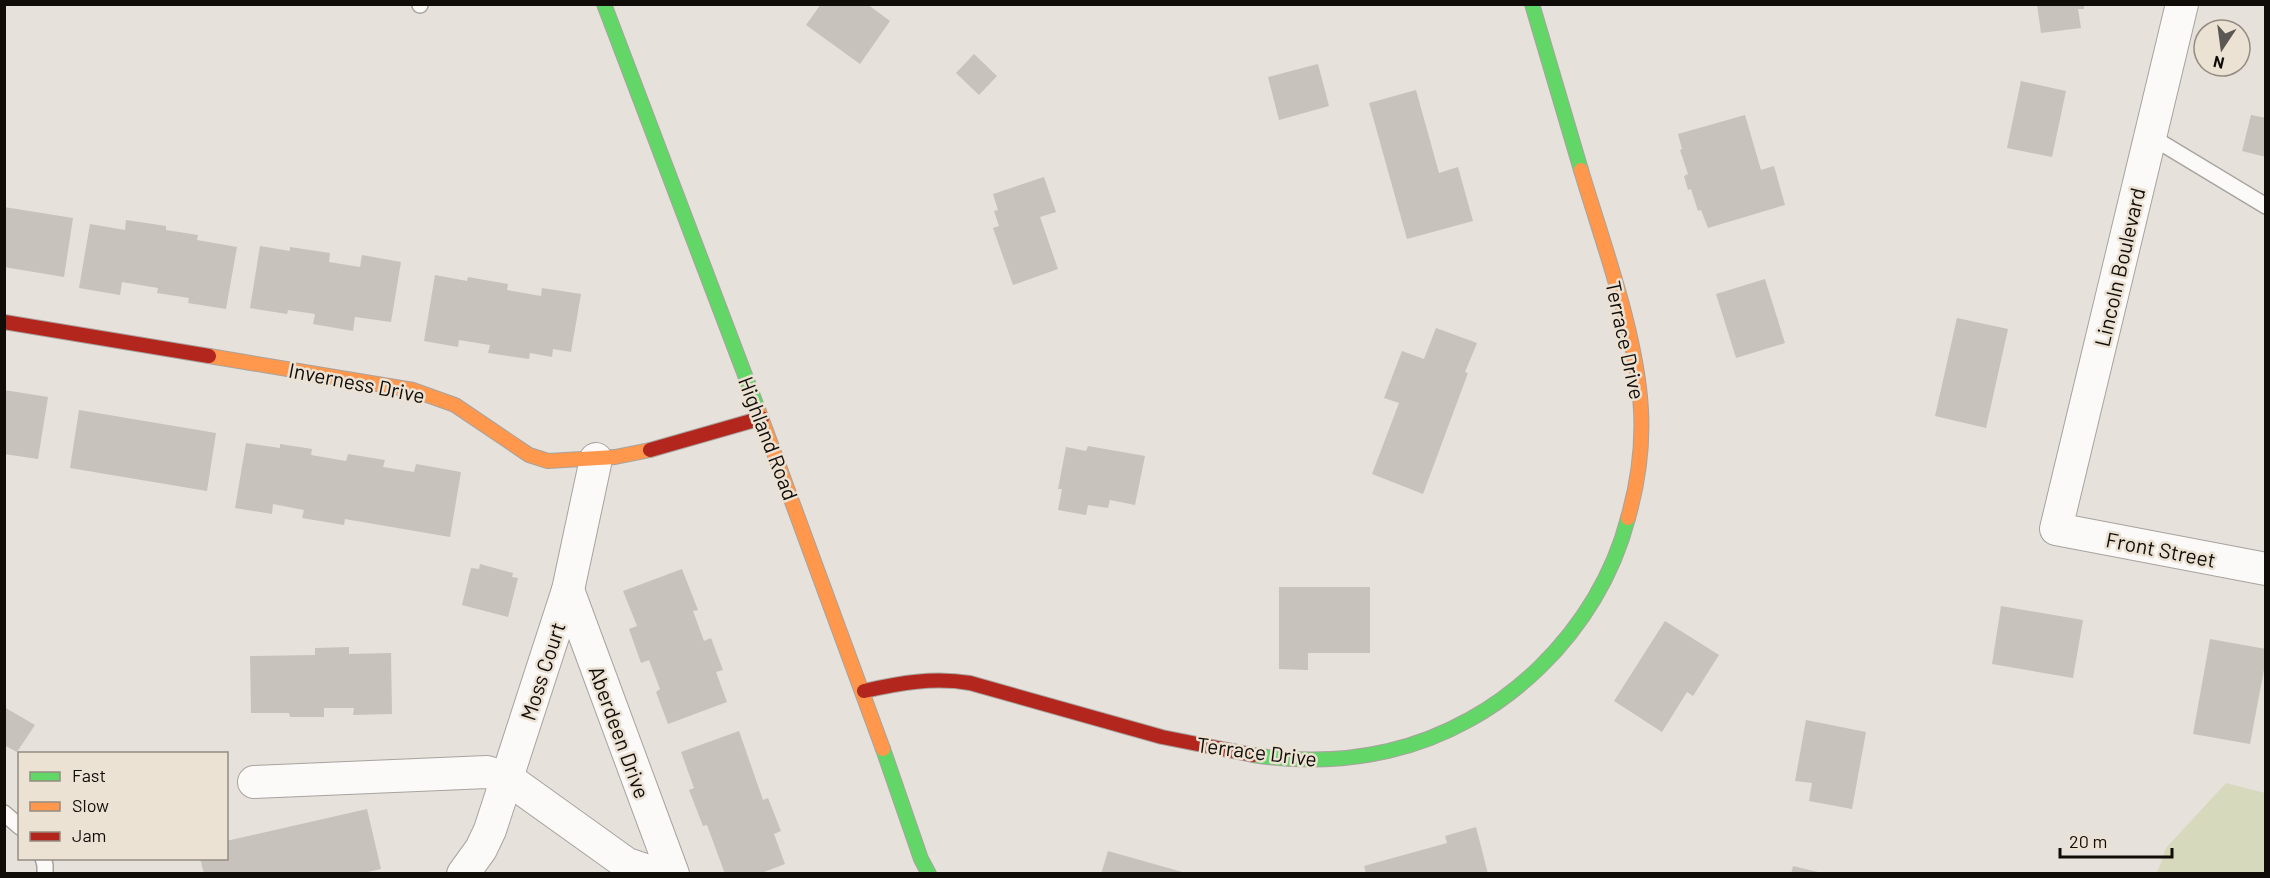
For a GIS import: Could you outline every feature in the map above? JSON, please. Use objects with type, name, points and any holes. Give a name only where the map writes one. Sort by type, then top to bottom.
[{"type":"street","name":"Highland Road","points":[[604,4],[762,418],[864,691],[921,859],[929,873]]},
{"type":"street","name":"Terrace Drive","points":[[864,691],[910,682],[952,680],[995,689],[1211,748],[1301,761],[1346,760],[1431,740],[1468,722],[1535,676],[1581,621],[1617,552],[1630,519],[1638,485],[1641,410],[1636,372],[1617,293],[1532,4]]},
{"type":"street","name":"Lincoln Boulevard","points":[[2056,529],[2182,4]]},
{"type":"street","name":"Inverness Drive","points":[[4,322],[413,390],[454,405],[537,459],[558,461],[615,457],[667,447],[762,418]]},
{"type":"street","name":"Moss Court","points":[[463,873],[481,849],[490,830],[568,590],[596,459]]},
{"type":"street","name":"Front Street","points":[[2056,529],[2265,569]]},
{"type":"street","name":"Aberdeen Drive","points":[[568,590],[673,873]]},
{"type":"street","points":[[254,782],[487,772],[507,778],[627,864],[657,873]]},
{"type":"lane","points":[[2150,136],[2265,206]]},
{"type":"lane","points":[[4,813],[18,825]]},
{"type":"green space","points":[[2226,783],[2265,793],[2265,873],[2157,873],[2166,848]]},
{"type":"building","points":[[821,4],[867,4],[890,21],[860,64],[806,25]]},
{"type":"building","points":[[2037,4],[2084,4],[2084,9],[2078,9],[2081,28],[2041,33]]},
{"type":"building","points":[[974,54],[997,76],[979,95],[956,73]]},
{"type":"building","points":[[1318,64],[1329,106],[1279,120],[1268,77]]},
{"type":"building","points":[[2021,81],[2066,91],[2052,157],[2007,148]]},
{"type":"building","points":[[1416,90],[1439,173],[1458,167],[1473,221],[1407,239],[1369,103]]},
{"type":"building","points":[[1745,115],[1761,170],[1774,166],[1785,205],[1708,228],[1701,210],[1698,211],[1691,189],[1688,190],[1684,176],[1688,174],[1680,150],[1682,149],[1678,134]]},
{"type":"building","points":[[2251,115],[2266,118],[2266,157],[2242,151]]},
{"type":"building","points":[[1044,177],[1056,212],[1040,217],[1058,269],[1013,285],[993,228],[999,226],[994,211],[998,210],[993,194]]},
{"type":"building","points":[[4,207],[73,218],[64,277],[4,267]]},
{"type":"building","points":[[126,220],[166,226],[166,230],[198,235],[197,240],[237,247],[226,309],[188,303],[189,298],[157,293],[158,288],[122,282],[120,295],[79,288],[90,224],[125,230]]},
{"type":"building","points":[[260,246],[290,251],[290,247],[330,253],[329,262],[360,267],[362,255],[401,262],[391,322],[355,317],[353,331],[313,324],[315,314],[288,310],[287,314],[250,308]]},
{"type":"building","points":[[435,275],[467,281],[468,277],[508,284],[507,290],[541,296],[542,288],[581,294],[571,352],[553,349],[552,357],[530,353],[529,359],[488,353],[490,345],[459,340],[458,347],[424,341]]},
{"type":"building","points":[[1765,279],[1785,343],[1736,358],[1716,294]]},
{"type":"building","points":[[1957,318],[2008,329],[1986,428],[1935,416]]},
{"type":"building","points":[[1436,328],[1477,343],[1423,494],[1372,474],[1399,403],[1384,398],[1402,351],[1424,359]]},
{"type":"building","points":[[4,390],[48,397],[38,459],[4,454]]},
{"type":"building","points":[[79,410],[216,433],[207,491],[70,468]]},
{"type":"building","points":[[246,443],[280,448],[280,444],[312,449],[311,455],[346,461],[348,454],[385,460],[383,467],[414,472],[416,464],[461,472],[450,537],[345,519],[344,525],[302,518],[304,510],[273,504],[272,514],[235,508]]},
{"type":"building","points":[[1088,446],[1145,456],[1135,505],[1110,500],[1108,508],[1088,505],[1086,515],[1058,510],[1062,489],[1058,489],[1066,447],[1086,451]]},
{"type":"building","points":[[480,564],[513,573],[512,577],[518,578],[508,617],[462,605],[471,568],[479,569]]},
{"type":"building","points":[[682,569],[698,610],[693,611],[704,641],[711,638],[723,670],[716,672],[727,702],[668,724],[656,692],[660,689],[649,660],[641,663],[629,629],[637,626],[623,591]]},
{"type":"building","points":[[1279,587],[1370,587],[1370,653],[1308,653],[1308,670],[1279,669]]},
{"type":"building","points":[[2001,606],[2083,620],[2073,678],[1992,664]]},
{"type":"building","points":[[1665,621],[1719,655],[1693,696],[1687,692],[1662,732],[1614,701]]},
{"type":"building","points":[[2210,639],[2266,649],[2250,744],[2193,734]]},
{"type":"building","points":[[349,647],[349,654],[391,653],[392,714],[353,715],[354,708],[324,708],[324,717],[290,717],[289,713],[251,713],[250,656],[315,655],[315,648]]},
{"type":"building","points":[[4,707],[35,725],[17,752],[4,745]]},
{"type":"building","points":[[1806,720],[1866,732],[1852,809],[1809,801],[1812,783],[1795,781]]},
{"type":"building","points":[[739,731],[763,800],[768,798],[781,831],[774,834],[785,864],[759,874],[725,874],[707,825],[703,826],[689,790],[694,788],[681,752]]},
{"type":"building","points":[[367,809],[381,869],[359,874],[204,874],[200,860],[228,860],[228,841]]},
{"type":"building","points":[[1476,827],[1488,874],[1366,874],[1364,866],[1447,843],[1445,836]]},
{"type":"building","points":[[1108,851],[1186,873],[1186,874],[1101,874]]},
{"type":"building","points":[[1793,866],[1822,873],[1822,874],[1791,874]]},
{"type":"traffic: fast","points":[[604,4],[759,412]]},
{"type":"traffic: fast","points":[[1532,4],[1581,170]]},
{"type":"traffic: fast","points":[[1253,755],[1287,759],[1355,757],[1388,751],[1430,738],[1470,720],[1506,696],[1540,667],[1569,635],[1594,598],[1614,559],[1628,518]]},
{"type":"traffic: fast","points":[[883,749],[921,859],[929,874]]},
{"type":"traffic: slow","points":[[1581,170],[1618,289],[1638,381],[1641,410],[1640,451],[1635,492],[1628,518]]},
{"type":"traffic: slow","points":[[209,356],[413,390],[455,405],[529,455],[548,461],[615,457],[650,450]]},
{"type":"traffic: slow","points":[[759,412],[883,749]]},
{"type":"traffic: jam","points":[[4,322],[209,356]]},
{"type":"traffic: jam","points":[[650,450],[762,418]]},
{"type":"traffic: jam","points":[[864,691],[917,682],[970,683],[1162,737],[1253,755]]}]
